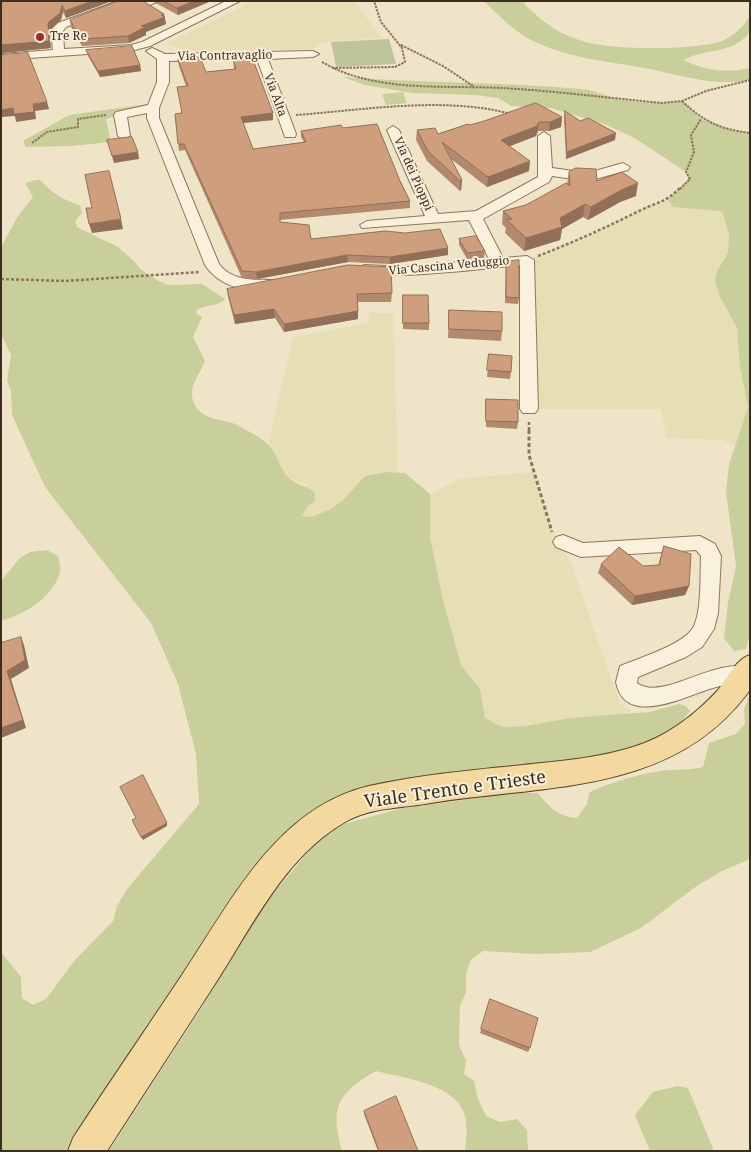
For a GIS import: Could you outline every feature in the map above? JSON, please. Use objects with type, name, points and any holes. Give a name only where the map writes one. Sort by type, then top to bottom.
[{"type":"main road","name":"Viale Trento e Trieste","points":[[86,1151],[250,902],[290,848],[318,824],[337,811],[357,803],[402,794],[493,781],[579,774],[635,761],[674,744],[689,735],[724,703],[748,670]]},
{"type":"street","points":[[60,54],[57,30],[62,25],[129,1]]},
{"type":"street","points":[[1,57],[124,49],[139,46],[235,1]]},
{"type":"street","points":[[172,19],[184,25]]},
{"type":"street","name":"Via Contravaglio","points":[[139,46],[163,58],[313,54]]},
{"type":"street","name":"Via Alta","points":[[260,56],[290,134]]},
{"type":"street","points":[[163,58],[163,82],[154,108],[156,127],[215,271],[225,278],[251,285],[285,282]]},
{"type":"street","points":[[124,136],[120,115],[154,108]]},
{"type":"street","name":"Via dei Pioppi","points":[[393,130],[433,218]]},
{"type":"street","points":[[544,136],[546,171],[588,177],[623,167]]},
{"type":"street","name":"Via dei Pioppi","points":[[367,225],[479,215],[534,186],[544,178],[546,171]]},
{"type":"street","points":[[479,215],[476,219],[477,223],[498,262]]},
{"type":"street","name":"Via Cascina Veduggio","points":[[348,268],[409,271],[527,260],[530,409]]},
{"type":"street","points":[[559,540],[581,550],[700,543],[708,549],[711,556],[708,613],[704,629],[695,641],[678,651],[628,672],[626,680],[628,689],[636,696],[648,699],[717,677],[748,670]]},
{"type":"path","points":[[329,68],[355,69],[402,65],[406,59],[400,45],[382,22],[374,1]]},
{"type":"path","points":[[400,45],[443,66],[473,86]]},
{"type":"path","points":[[313,54],[329,68],[339,73],[391,84],[473,86],[662,103],[682,101],[706,91],[750,80]]},
{"type":"path","points":[[682,101],[701,119],[734,131],[750,133]]},
{"type":"path","points":[[283,116],[383,108],[489,108],[502,110],[516,116],[544,136]]},
{"type":"path","points":[[32,143],[47,132],[78,127],[78,119],[112,114]]},
{"type":"path","points":[[527,260],[590,236],[647,207],[668,200],[690,179],[686,172],[694,152],[691,135],[701,119]]},
{"type":"path","points":[[1,278],[100,280],[215,271]]},
{"type":"path","points":[[530,409],[529,455],[548,523],[559,540]]},
{"type":"shaded area","points":[[254,1],[354,1],[382,38],[323,42],[312,49],[181,51],[167,43]]},
{"type":"shaded area","points":[[668,200],[673,207],[720,211],[723,214],[729,235],[728,253],[717,271],[720,298],[737,328],[740,367],[748,407],[735,445],[722,440],[667,438],[660,409],[529,409],[527,260],[590,236],[647,207]]},
{"type":"shaded area","points":[[370,312],[393,314],[398,473],[387,472],[365,476],[343,500],[331,509],[312,517],[302,516],[308,506],[315,501],[305,485],[288,477],[268,445],[293,337],[368,323]]},
{"type":"shaded area","points":[[533,472],[548,523],[571,563],[620,703],[631,711],[619,715],[570,718],[526,726],[502,727],[484,718],[480,689],[461,665],[443,600],[430,537],[430,494],[459,479]]},
{"type":"green space","points":[[484,1],[524,1],[526,6],[544,22],[571,37],[599,45],[633,48],[672,48],[719,42],[737,32],[750,15],[750,31],[744,39],[728,48],[692,56],[684,60],[700,67],[716,70],[750,68],[750,80],[736,82],[710,81],[558,51],[525,37]]},
{"type":"green space","points":[[389,39],[396,64],[336,67],[331,42]]},
{"type":"green space","points":[[343,77],[552,87],[594,91],[614,98],[639,102],[682,101],[701,119],[734,131],[750,133],[750,635],[746,649],[734,651],[724,638],[728,603],[736,566],[726,492],[729,464],[748,407],[740,367],[737,328],[720,297],[715,282],[717,271],[728,253],[729,235],[723,214],[720,211],[673,207],[668,200],[689,179],[686,172],[636,139],[607,125],[551,108],[511,106],[498,98],[475,95],[412,93],[365,85]]},
{"type":"green space","points":[[403,92],[407,103],[386,105],[382,94]]},
{"type":"green space","points":[[148,104],[146,107],[106,119],[111,142],[71,146],[26,147],[23,141],[69,115]]},
{"type":"green space","points":[[40,180],[63,198],[80,205],[82,213],[75,221],[77,227],[118,247],[140,269],[157,280],[168,285],[202,284],[225,299],[222,302],[196,311],[202,317],[193,337],[205,361],[193,386],[192,397],[194,403],[197,409],[207,416],[237,425],[260,438],[272,449],[289,478],[315,493],[315,501],[308,506],[302,516],[312,517],[331,509],[343,500],[365,476],[387,472],[405,473],[430,494],[430,537],[443,600],[461,665],[480,689],[485,718],[502,727],[526,726],[570,718],[649,712],[679,704],[686,706],[690,711],[672,728],[646,742],[604,755],[323,810],[71,1151],[1,1151],[1,952],[21,977],[22,998],[33,1005],[46,999],[75,960],[113,921],[117,906],[127,889],[199,804],[196,754],[178,684],[151,623],[45,487],[12,415],[11,392],[7,380],[11,355],[1,334],[1,247],[18,216],[33,197],[25,183]]},
{"type":"green space","points":[[47,550],[58,556],[60,566],[60,572],[51,590],[37,604],[1,621],[1,581],[20,558],[30,552]]},
{"type":"green space","points":[[750,694],[750,859],[720,872],[694,888],[641,928],[590,952],[537,954],[483,951],[471,960],[466,974],[466,992],[460,1006],[459,1045],[466,1060],[464,1074],[474,1081],[478,1099],[486,1116],[500,1122],[517,1119],[527,1130],[528,1151],[465,1151],[466,1120],[460,1105],[452,1096],[428,1084],[376,1071],[345,1094],[340,1103],[337,1112],[337,1123],[342,1151],[109,1151],[200,1010],[264,904],[320,838],[340,825],[399,809],[512,793],[538,793],[554,810],[577,818],[587,804],[589,793],[606,785],[653,772],[703,767],[709,743],[736,734],[745,724],[744,709]]},
{"type":"green space","points":[[677,1086],[688,1088],[714,1151],[650,1151],[635,1115],[653,1092]]},
{"type":"building","points":[[1,1],[92,1],[65,11],[62,5],[60,13],[48,23],[49,41],[1,45]]},
{"type":"building","points":[[118,1],[143,1],[164,14],[161,15],[165,17],[141,26],[145,27],[128,36],[81,39],[70,20]]},
{"type":"building","points":[[164,1],[194,1],[177,8]]},
{"type":"building","points":[[132,46],[140,65],[98,71],[86,50]]},
{"type":"building","points":[[28,53],[47,102],[33,104],[34,112],[14,114],[13,108],[1,110],[1,55]]},
{"type":"building","points":[[200,57],[206,72],[236,69],[233,59],[252,57],[273,113],[241,117],[253,149],[306,142],[301,131],[341,125],[343,128],[377,124],[410,201],[280,213],[280,222],[309,225],[311,239],[385,231],[405,233],[440,229],[448,248],[390,257],[347,255],[256,272],[242,271],[184,144],[178,144],[175,114],[182,113],[177,87],[188,86],[178,60]]},
{"type":"building","points":[[536,103],[562,117],[550,122],[539,122],[537,126],[501,140],[530,161],[488,177],[442,142],[462,180],[460,181],[428,151],[417,130],[435,128],[438,134]]},
{"type":"building","points":[[565,111],[580,121],[588,118],[616,133],[567,152]]},
{"type":"building","points":[[132,137],[138,152],[112,156],[107,140]]},
{"type":"building","points":[[576,168],[596,169],[597,181],[622,172],[638,183],[591,207],[585,204],[560,218],[562,227],[526,238],[507,220],[512,219],[503,211],[526,205],[566,183],[570,186],[569,172]]},
{"type":"building","points":[[109,171],[121,219],[89,224],[86,208],[92,208],[85,175]]},
{"type":"building","points":[[476,236],[485,251],[467,253],[459,239]]},
{"type":"building","points":[[519,260],[519,298],[506,297],[506,262]]},
{"type":"building","points":[[348,265],[391,267],[392,293],[357,294],[358,311],[284,324],[274,309],[234,315],[227,289]]},
{"type":"building","points":[[403,295],[428,295],[429,323],[403,323]]},
{"type":"building","points":[[449,310],[502,312],[502,331],[449,329]]},
{"type":"building","points":[[489,354],[512,356],[511,372],[487,370]]},
{"type":"building","points":[[486,399],[518,400],[518,422],[486,421]]},
{"type":"building","points":[[664,546],[691,554],[689,586],[635,596],[601,564],[619,547],[643,566],[659,565]]},
{"type":"building","points":[[21,637],[25,660],[7,671],[23,720],[1,728],[1,643]]},
{"type":"building","points":[[143,775],[167,823],[141,837],[132,820],[136,818],[120,787]]},
{"type":"building","points":[[490,999],[538,1018],[530,1048],[481,1029]]},
{"type":"building","points":[[396,1096],[418,1151],[379,1151],[364,1111]]},
{"type":"place","name":"Tre Re","points":[[40,37]]}]
